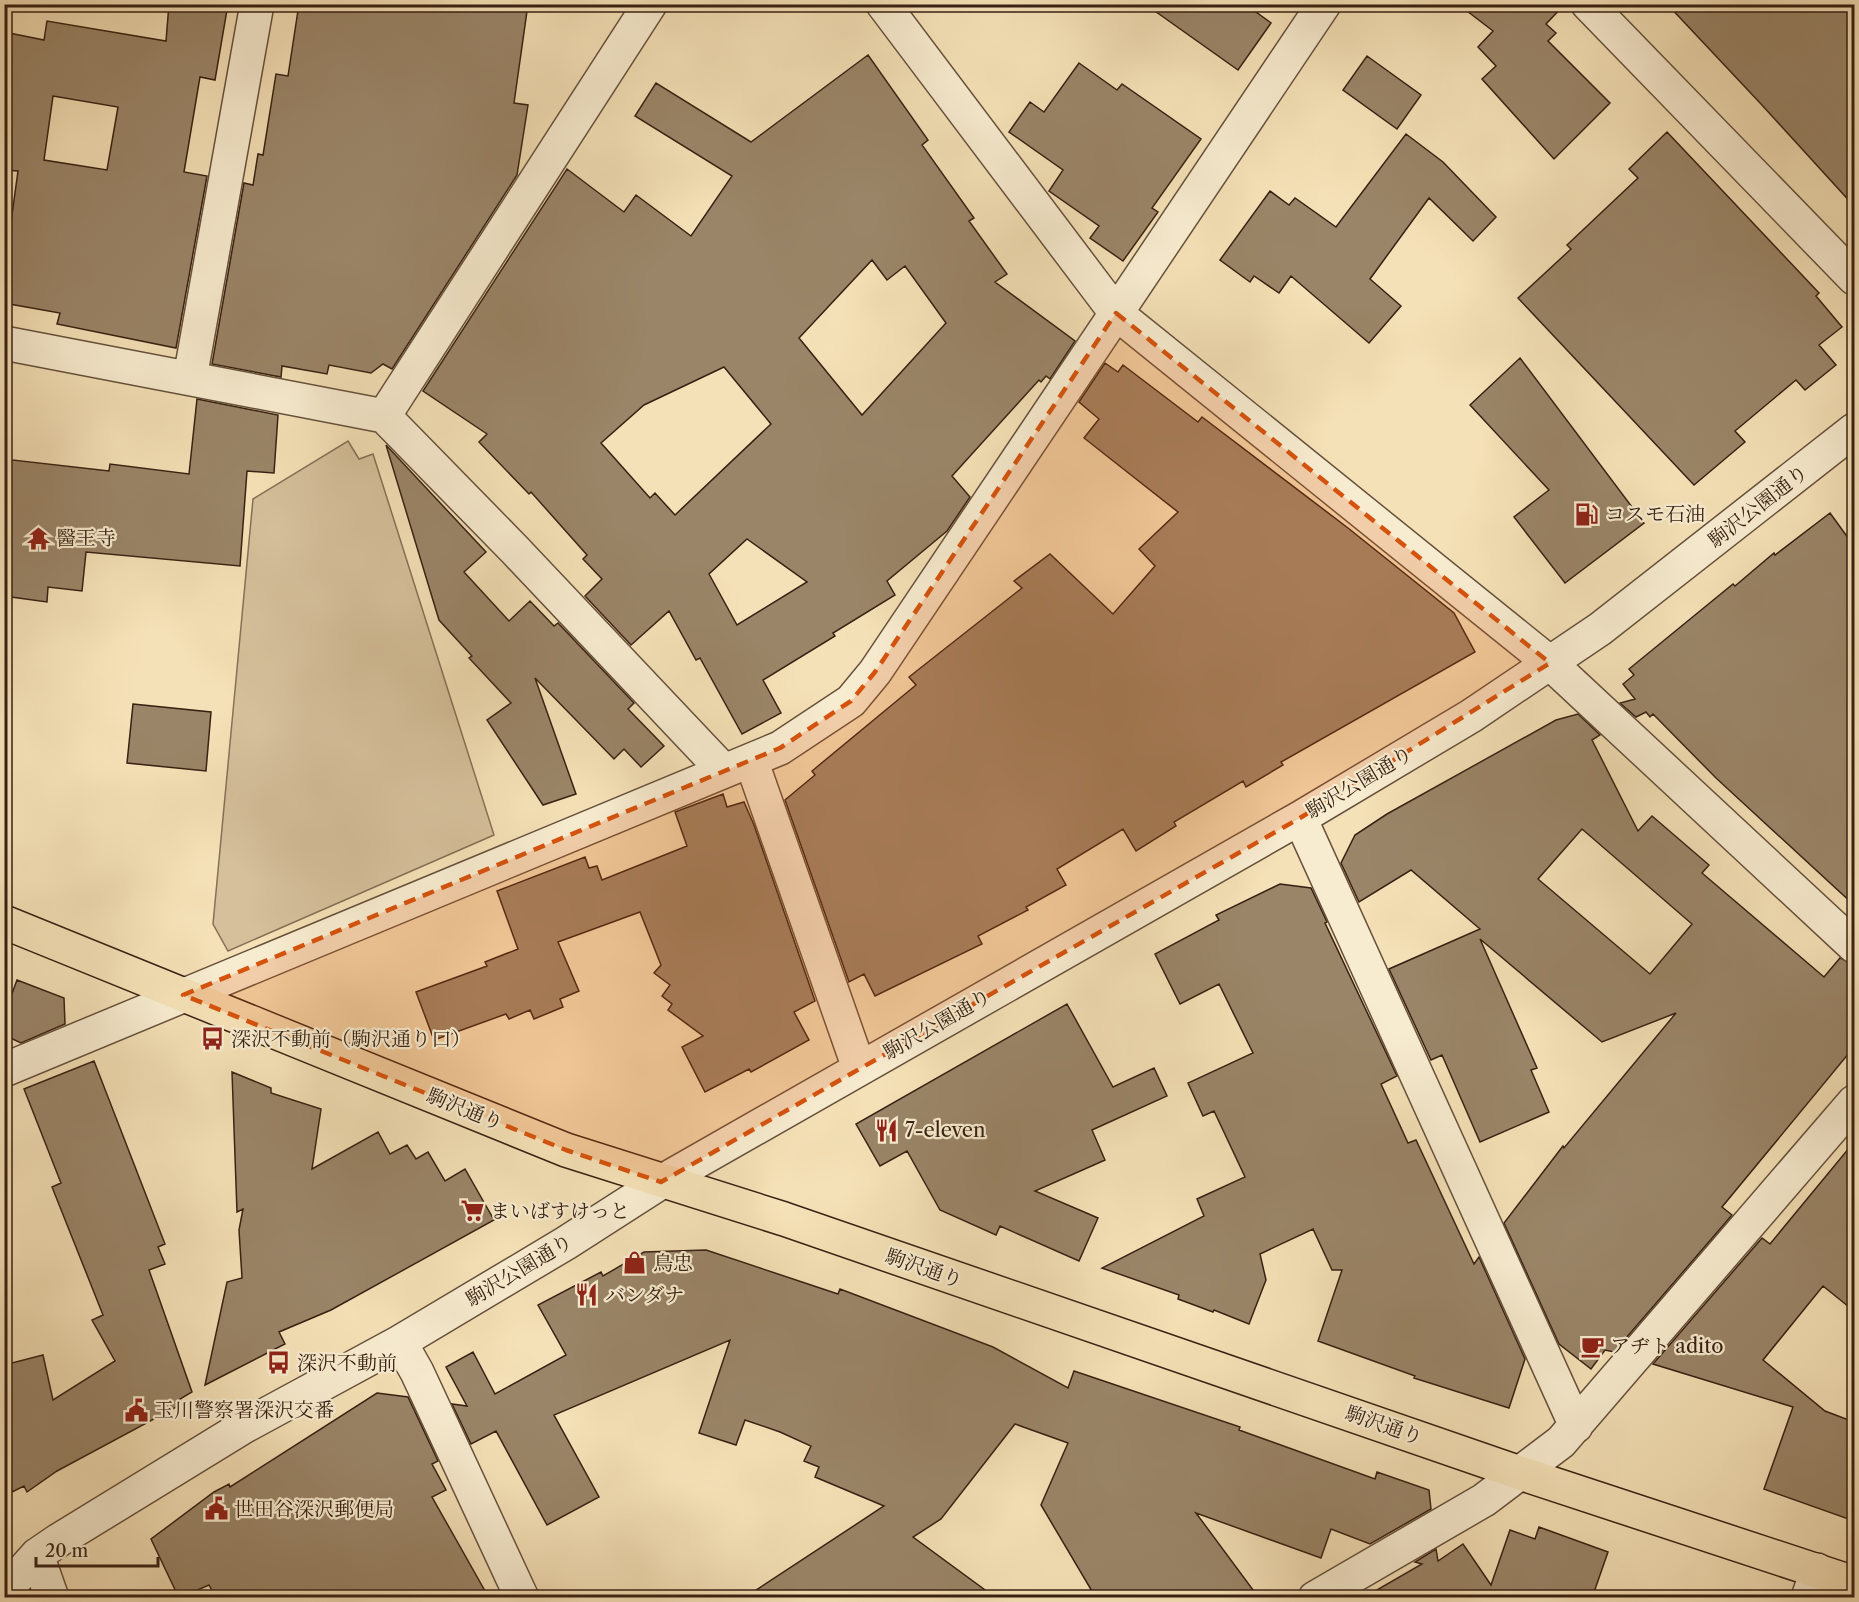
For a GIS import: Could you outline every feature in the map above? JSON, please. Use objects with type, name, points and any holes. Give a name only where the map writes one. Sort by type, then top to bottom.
[{"type":"main road","name":"駒沢通り","points":[[4,922],[566,1150],[661,1182],[784,1219],[1520,1473],[1813,1584],[1854,1583]]},
{"type":"street","points":[[190,378],[257,4]]},
{"type":"street","points":[[384,416],[650,4]]},
{"type":"street","points":[[883,4],[1116,313],[1550,663],[1854,946]]},
{"type":"street","points":[[4,1070],[780,748],[851,701],[875,672],[1012,472],[1324,4]]},
{"type":"street","points":[[1588,4],[1854,278]]},
{"type":"street","points":[[4,343],[384,416],[516,550],[738,766],[859,1068]]},
{"type":"street","name":"駒沢公園通り","points":[[4,1592],[37,1555],[245,1426],[400,1342],[566,1243],[661,1182],[1300,818],[1471,716],[1550,663],[1648,592],[1854,430]]},
{"type":"street","points":[[1300,818],[1576,1426]]},
{"type":"street","points":[[1314,1598],[1484,1500],[1562,1442],[1854,1102]]},
{"type":"street","points":[[400,1342],[417,1372],[522,1598]]},
{"type":"street","points":[[4,1564],[37,1555],[52,1598]]},
{"type":"highlighted area","points":[[1116,313],[1550,663],[1300,818],[661,1182],[566,1150],[183,995],[780,748],[851,701],[875,672]]},
{"type":"shaded area","points":[[348,441],[359,459],[373,454],[494,835],[228,951],[213,924],[253,499]]},
{"type":"building","points":[[169,4],[228,4],[215,80],[200,77],[184,172],[207,176],[176,348],[57,324],[60,313],[4,303],[4,243],[8,244],[18,171],[4,170],[4,32],[44,40],[47,21],[166,41]],"holes":[[[53,96],[118,107],[107,170],[44,160]]]},
{"type":"building","points":[[299,4],[528,4],[514,103],[528,105],[517,175],[392,369],[383,364],[371,373],[329,365],[327,374],[282,366],[281,377],[212,364],[244,183],[253,185],[258,154],[263,155],[276,74],[288,76]]},
{"type":"building","points":[[1145,4],[1245,4],[1271,23],[1238,70]]},
{"type":"building","points":[[1458,4],[1565,4],[1546,24],[1556,33],[1548,41],[1610,103],[1554,159],[1482,79],[1496,66],[1478,47],[1493,31]]},
{"type":"building","points":[[1667,4],[1854,4],[1854,206],[1761,104]]},
{"type":"building","points":[[868,55],[928,140],[922,145],[974,218],[969,221],[1007,274],[995,282],[1075,341],[1050,379],[1046,376],[1041,382],[1039,380],[952,476],[970,497],[947,531],[887,581],[895,595],[833,633],[835,636],[763,680],[781,713],[742,734],[700,658],[696,660],[669,611],[631,645],[585,596],[602,579],[583,559],[587,555],[531,492],[529,494],[479,442],[487,434],[423,391],[567,169],[624,212],[636,195],[691,236],[732,176],[635,116],[656,83],[751,142]],"holes":[[[872,260],[887,280],[905,266],[946,323],[862,415],[799,338]],[[724,367],[771,424],[675,515],[655,493],[650,498],[601,443],[644,405]],[[747,539],[807,582],[737,625],[709,574]]]},
{"type":"building","points":[[1367,56],[1421,95],[1397,129],[1343,90]]},
{"type":"building","points":[[1079,63],[1117,90],[1122,84],[1201,139],[1152,208],[1158,212],[1123,261],[1090,238],[1099,226],[1049,191],[1063,170],[1009,132],[1030,102],[1044,112]]},
{"type":"building","points":[[1667,132],[1819,293],[1816,296],[1842,327],[1819,345],[1836,365],[1805,390],[1796,380],[1735,431],[1745,442],[1694,485],[1518,298],[1571,249],[1567,245],[1638,178],[1629,169]]},
{"type":"building","points":[[1406,134],[1443,162],[1496,217],[1473,241],[1429,198],[1370,279],[1401,306],[1369,343],[1291,276],[1279,293],[1254,276],[1250,282],[1220,260],[1270,191],[1289,205],[1295,198],[1336,227]]},
{"type":"building","points":[[1520,358],[1644,523],[1565,583],[1514,517],[1549,490],[1470,405]]},
{"type":"building","points":[[1105,363],[1118,372],[1123,365],[1198,422],[1202,417],[1348,528],[1454,613],[1475,652],[1281,762],[1283,765],[1246,787],[1243,781],[1174,822],[1176,826],[1136,851],[1123,829],[1057,869],[1066,885],[1026,907],[1028,910],[978,936],[982,944],[875,996],[864,974],[849,982],[785,800],[815,775],[812,771],[916,685],[909,677],[1022,588],[1014,581],[1050,554],[1113,614],[1155,566],[1139,549],[1178,512],[1084,438],[1099,419],[1079,402]]},
{"type":"building","points":[[197,399],[278,415],[274,473],[247,471],[240,566],[86,552],[82,591],[48,587],[47,602],[4,596],[4,459],[109,471],[110,464],[189,474]]},
{"type":"building","points":[[386,445],[486,552],[464,572],[509,621],[530,601],[554,626],[558,623],[634,703],[628,709],[664,746],[641,767],[624,749],[614,759],[535,678],[576,794],[543,805],[487,720],[511,703],[469,658],[472,656],[439,620]]},
{"type":"building","points":[[1830,513],[1854,546],[1854,905],[1716,778],[1653,714],[1650,717],[1646,712],[1636,717],[1620,703],[1635,699],[1623,684],[1634,675],[1629,669],[1733,584],[1735,586],[1774,553],[1775,555]]},
{"type":"building","points":[[133,704],[211,712],[206,771],[127,763]]},
{"type":"building","points":[[1578,714],[1600,735],[1592,740],[1638,831],[1652,816],[1709,865],[1702,873],[1824,977],[1840,958],[1854,964],[1854,1047],[1722,1207],[1732,1215],[1614,1352],[1605,1350],[1591,1369],[1559,1344],[1504,1223],[1563,1146],[1564,1148],[1676,1013],[1602,1042],[1480,939],[1537,1068],[1531,1070],[1549,1112],[1480,1142],[1442,1055],[1431,1060],[1389,969],[1480,929],[1411,870],[1359,902],[1341,863],[1355,835],[1387,814],[1556,720]],"holes":[[[1582,829],[1692,924],[1650,974],[1538,879]]]},
{"type":"building","points":[[723,794],[727,807],[744,802],[754,825],[815,1001],[794,1012],[809,1040],[751,1072],[749,1069],[705,1092],[682,1047],[703,1036],[668,1010],[672,1004],[662,996],[670,985],[654,973],[661,965],[640,912],[558,942],[579,991],[560,999],[563,1007],[534,1019],[530,1010],[509,1019],[506,1014],[434,1040],[416,992],[487,966],[485,962],[518,949],[497,891],[585,857],[589,868],[597,866],[602,880],[687,846],[675,812]]},
{"type":"building","points":[[1280,884],[1311,888],[1327,922],[1325,923],[1397,1076],[1381,1084],[1408,1143],[1416,1140],[1474,1264],[1479,1257],[1525,1359],[1509,1408],[1414,1378],[1415,1376],[1318,1341],[1342,1270],[1332,1270],[1313,1229],[1260,1254],[1266,1280],[1249,1324],[1178,1299],[1179,1295],[1102,1268],[1204,1216],[1197,1199],[1245,1177],[1214,1111],[1203,1116],[1188,1083],[1253,1053],[1219,984],[1180,1004],[1155,954],[1219,920],[1216,915]]},
{"type":"building","points":[[17,980],[64,998],[65,1024],[21,1043],[4,1035],[4,1015]]},
{"type":"building","points":[[1067,1004],[1113,1087],[1154,1068],[1167,1096],[1092,1130],[1105,1160],[1035,1191],[1098,1218],[1079,1261],[1000,1226],[996,1235],[940,1210],[907,1151],[880,1166],[856,1124]]},
{"type":"building","points":[[94,1061],[165,1244],[158,1247],[165,1264],[149,1270],[192,1392],[180,1399],[182,1404],[57,1471],[27,1492],[24,1486],[4,1496],[4,1365],[43,1355],[53,1400],[115,1361],[92,1320],[103,1315],[52,1187],[61,1183],[24,1089]]},
{"type":"building","points":[[232,1072],[271,1088],[271,1093],[321,1109],[312,1169],[378,1132],[390,1154],[407,1145],[416,1159],[428,1152],[445,1181],[465,1169],[494,1220],[331,1310],[279,1332],[285,1344],[205,1385],[227,1282],[242,1278],[239,1230],[243,1209],[237,1212]]},
{"type":"building","points":[[1854,1142],[1854,1311],[1823,1286],[1763,1360],[1825,1411],[1854,1422],[1854,1521],[1764,1489],[1793,1407],[1653,1364],[1762,1238],[1770,1244]]},
{"type":"building","points":[[706,1250],[838,1294],[840,1289],[993,1347],[1068,1388],[1074,1371],[1240,1427],[1239,1430],[1375,1479],[1377,1472],[1429,1490],[1431,1509],[1370,1544],[1331,1529],[1321,1558],[1196,1513],[1259,1598],[1096,1598],[1041,1505],[1068,1443],[1015,1424],[941,1519],[913,1537],[996,1598],[744,1598],[884,1506],[815,1477],[819,1467],[804,1461],[811,1446],[780,1432],[745,1420],[736,1445],[699,1433],[730,1340],[554,1415],[599,1497],[547,1525],[496,1431],[471,1444],[452,1404],[467,1406],[446,1367],[473,1352],[495,1394],[566,1355],[538,1305],[601,1272],[603,1276],[644,1252]]},
{"type":"building","points":[[377,1393],[408,1397],[438,1461],[432,1464],[446,1490],[432,1497],[489,1598],[216,1598],[209,1585],[179,1598],[151,1539],[214,1492],[229,1484],[230,1487]]},
{"type":"building","points":[[1539,1527],[1608,1552],[1592,1598],[1363,1598],[1422,1564],[1415,1562],[1436,1549],[1438,1561],[1463,1544],[1491,1585],[1510,1530],[1535,1539]]},
{"type":"place","name":"コスモ石油","points":[[1587,514]]},
{"type":"place","name":"醫王寺","points":[[38,538]]},
{"type":"place","name":"深沢不動前（駒沢通り口）","points":[[213,1039]]},
{"type":"place","name":"7-eleven","points":[[887,1130]]},
{"type":"place","name":"まいばすけっと","points":[[472,1211]]},
{"type":"place","name":"鳥忠","points":[[635,1263]]},
{"type":"place","name":"バンダナ","points":[[587,1295]]},
{"type":"place","name":"アヂト adito","points":[[1592,1346]]},
{"type":"place","name":"深沢不動前","points":[[279,1363]]},
{"type":"place","name":"玉川警察署深沢交番","points":[[136,1410]]},
{"type":"place","name":"世田谷深沢郵便局","points":[[216,1509]]}]
